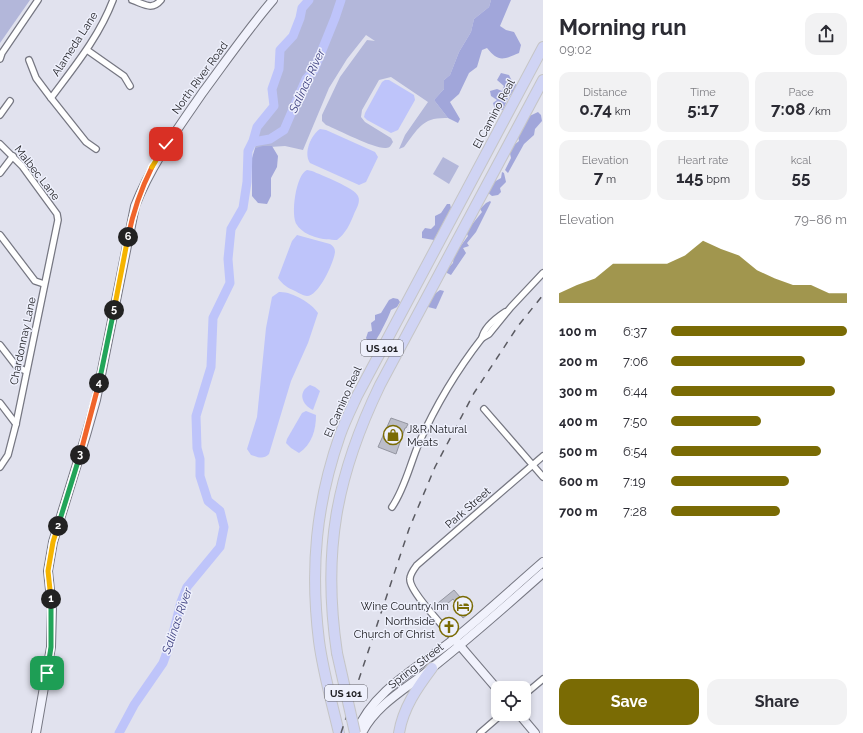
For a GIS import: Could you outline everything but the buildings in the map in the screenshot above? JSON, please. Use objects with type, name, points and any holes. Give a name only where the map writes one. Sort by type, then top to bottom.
[{"type":"highway","name":"El Camino Real","points":[[338,733],[319,642],[315,596],[314,556],[318,522],[328,475],[340,434],[357,396],[389,334],[543,47]]},
{"type":"highway","name":"US 101","points":[[355,733],[337,653],[331,589],[334,524],[342,479],[364,417],[380,384],[543,80]]},
{"type":"highway","points":[[399,733],[405,710],[419,686],[432,668]]},
{"type":"main road","name":"North River Road","points":[[36,733],[51,647],[52,609],[48,571],[53,542],[96,400],[135,206],[144,183],[166,144],[225,62],[273,0]]},
{"type":"main road","name":"Spring Street","points":[[362,733],[365,726],[383,707],[432,668],[457,642],[543,562]]},
{"type":"main road","name":"Spring Street","points":[[355,733],[366,713],[388,689],[457,642],[543,573]]},
{"type":"main road","points":[[457,642],[491,682]]},
{"type":"main road","points":[[525,721],[535,733]]},
{"type":"street","points":[[0,59],[1,53],[38,0]]},
{"type":"street","name":"Alameda Lane","points":[[51,98],[87,50],[103,23],[113,0]]},
{"type":"street","points":[[132,0],[149,7],[155,6],[161,0]]},
{"type":"street","points":[[87,50],[124,76],[130,86]]},
{"type":"street","points":[[29,60],[36,78],[51,98],[81,137],[96,149]]},
{"type":"street","points":[[0,115],[10,101]]},
{"type":"street","name":"Malbec Lane","points":[[0,144],[13,156],[58,216]]},
{"type":"street","points":[[0,173],[13,156]]},
{"type":"street","name":"Chardonnay Lane","points":[[0,467],[6,460],[16,424],[58,216]]},
{"type":"street","points":[[0,235],[35,281],[44,284]]},
{"type":"street","points":[[392,507],[400,496],[408,471],[427,426],[449,385],[482,338],[489,334],[511,307],[543,273]]},
{"type":"street","points":[[0,345],[16,367],[26,371]]},
{"type":"street","points":[[0,403],[16,424]]},
{"type":"street","points":[[484,409],[543,477]]},
{"type":"street","points":[[0,456],[6,460]]},
{"type":"street","name":"Park Street","points":[[457,642],[412,589],[410,578],[417,565],[543,456]]},
{"type":"street","points":[[531,689],[543,679]]},
{"type":"street","points":[[480,733],[494,721]]},
{"type":"shaded area","points":[[0,0],[30,0],[0,43]]},
{"type":"shaded area","points":[[313,0],[491,0],[489,7],[474,19],[471,32],[459,52],[450,75],[444,80],[444,89],[434,100],[448,118],[432,119],[422,125],[404,147],[399,149],[405,135],[428,102],[391,77],[379,80],[362,110],[361,117],[365,122],[391,138],[393,142],[389,147],[381,148],[373,146],[326,125],[322,121],[322,115],[340,77],[367,40],[375,41],[366,35],[347,59],[329,88],[303,150],[285,146],[255,148],[259,128],[277,105],[275,89],[282,67],[283,51],[296,34],[303,18],[304,10]]},
{"type":"shaded area","points":[[491,0],[511,0],[500,26],[506,30],[514,32],[521,45],[519,53],[505,58],[498,58],[494,56],[487,48],[482,50],[477,67],[469,73],[459,94],[450,102],[460,119],[458,123],[448,118],[434,100],[444,89],[444,80],[450,75],[459,52],[471,32],[474,19],[489,7]]},
{"type":"shaded area","points":[[501,73],[509,75],[517,87],[508,98],[503,110],[495,110],[493,103],[497,100],[491,96],[490,91],[497,89],[502,91],[504,86],[497,80]]},
{"type":"shaded area","points":[[389,80],[414,95],[415,100],[398,130],[391,133],[364,117],[382,82]]},
{"type":"shaded area","points":[[538,112],[541,115],[542,121],[535,129],[534,135],[524,144],[508,173],[505,170],[511,158],[509,149],[519,141],[517,132],[519,121]]},
{"type":"shaded area","points":[[320,129],[326,130],[375,152],[378,157],[366,182],[359,185],[310,163],[307,154],[309,144],[314,135]]},
{"type":"shaded area","points":[[272,146],[278,156],[277,167],[271,178],[271,196],[267,204],[258,203],[252,196],[252,158],[255,148]]},
{"type":"shaded area","points":[[443,157],[459,166],[449,184],[433,174]]},
{"type":"shaded area","points":[[307,170],[351,189],[359,198],[359,203],[351,221],[337,240],[315,237],[300,229],[297,225],[294,213],[295,196],[300,179],[303,173]]},
{"type":"shaded area","points":[[502,172],[504,173],[506,182],[500,188],[501,192],[498,195],[492,196],[487,192],[494,182],[501,178]]},
{"type":"shaded area","points":[[490,201],[491,202],[476,232],[467,243],[469,246],[463,248],[466,253],[451,275],[447,273],[447,269],[453,263],[454,255],[468,236],[466,232],[482,212],[480,209]]},
{"type":"shaded area","points":[[447,204],[450,204],[451,208],[434,240],[422,238],[422,232],[425,228],[431,229],[435,225],[435,216],[441,213]]},
{"type":"shaded area","points":[[297,235],[330,244],[334,247],[335,251],[332,263],[325,278],[312,295],[307,296],[301,294],[282,283],[278,278],[292,241]]},
{"type":"shaded area","points":[[440,290],[444,291],[436,309],[428,307],[426,300]]},
{"type":"shaded area","points":[[279,292],[289,293],[301,298],[311,305],[318,313],[308,343],[291,381],[269,454],[260,458],[251,455],[247,449],[257,417],[266,328],[272,297]]},
{"type":"shaded area","points":[[393,298],[398,299],[400,302],[397,307],[391,310],[375,342],[369,350],[362,347],[362,343],[367,340],[366,338],[368,332],[372,331],[371,323],[375,320],[375,315],[381,313],[389,300]]},
{"type":"shaded area","points":[[310,385],[320,391],[313,410],[306,405],[302,398],[303,391]]},
{"type":"shaded area","points":[[306,411],[316,415],[315,426],[310,441],[299,453],[286,443],[302,413]]},
{"type":"waterway","name":"Salinas River","points":[[119,733],[134,705],[163,663],[171,641],[181,602],[187,587],[220,547],[224,527],[220,511],[208,501],[200,476],[196,416],[211,367],[213,318],[230,283],[228,259],[231,229],[243,208],[247,182],[248,151],[257,127],[274,106],[272,89],[279,69],[280,50],[293,36],[302,8],[309,0]]},
{"type":"waterway","name":"Salinas River","points":[[253,142],[270,139],[284,130],[306,79],[314,70],[341,0]]},
{"type":"railway","points":[[341,733],[409,529],[435,467],[474,393],[518,326],[543,295]]},
{"type":"place","name":"J&R Natural Meats","points":[[393,435]]},
{"type":"place","name":"Wine Country Inn","points":[[463,606]]},
{"type":"place","name":"Northside Church of Christ","points":[[449,627]]},
{"type":"route","points":[[47,673],[51,647],[52,609],[48,571],[53,542],[96,400],[135,206],[144,183],[166,144]]}]
